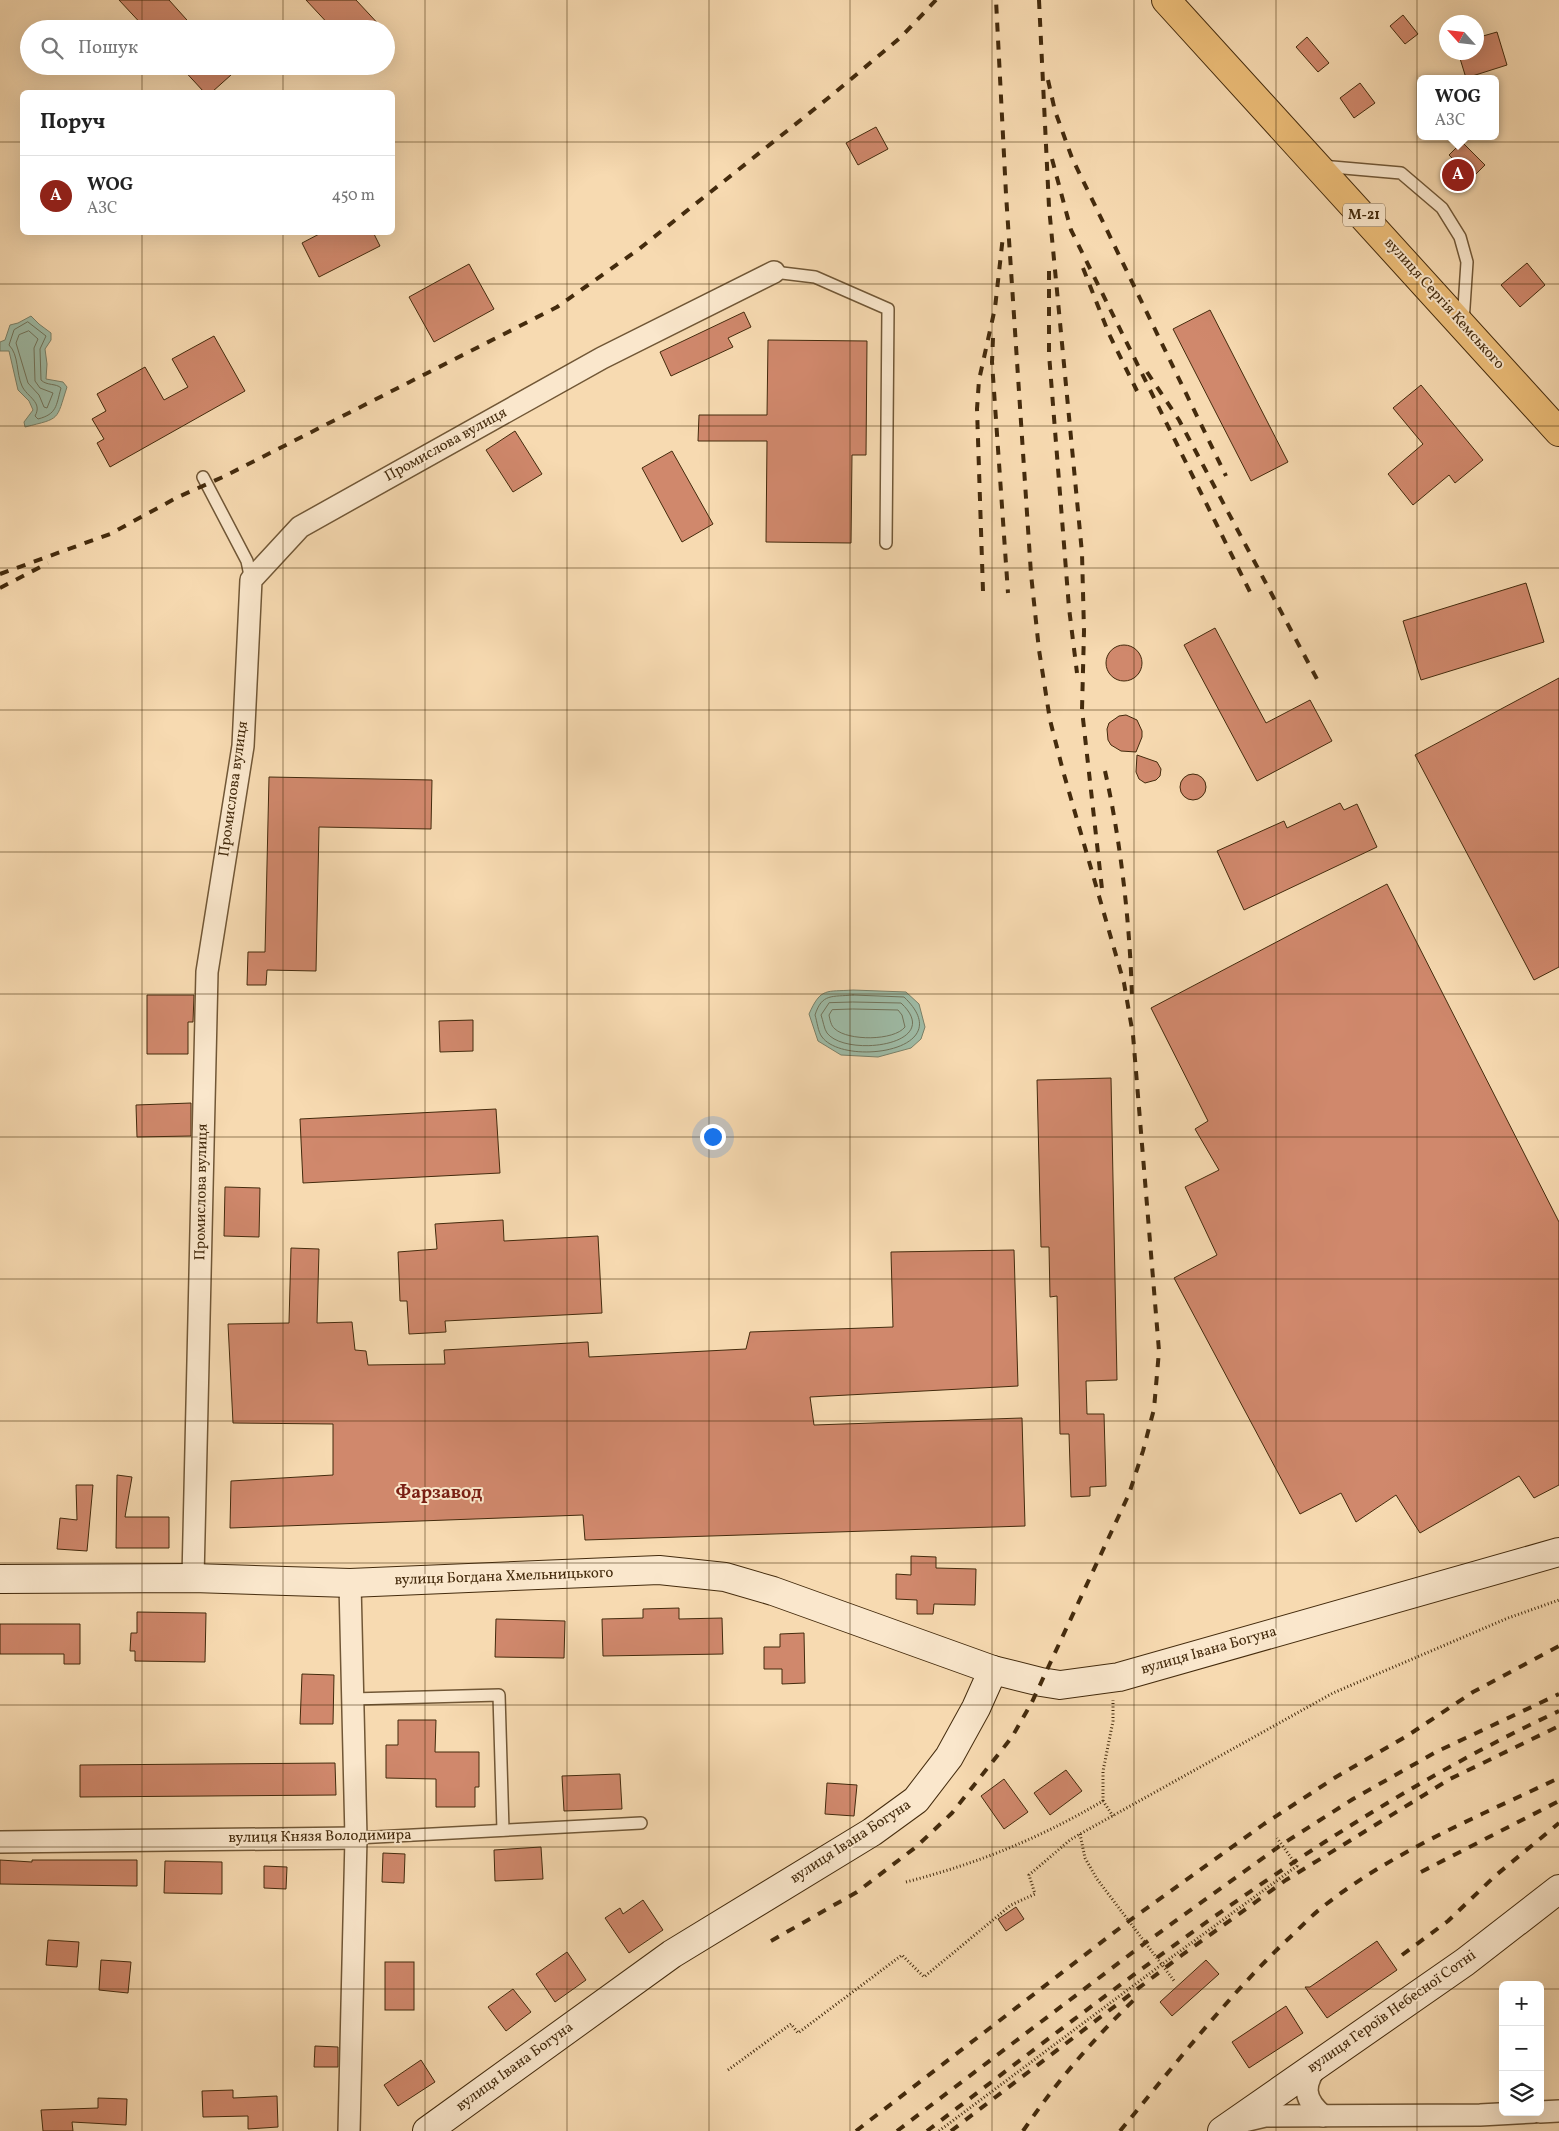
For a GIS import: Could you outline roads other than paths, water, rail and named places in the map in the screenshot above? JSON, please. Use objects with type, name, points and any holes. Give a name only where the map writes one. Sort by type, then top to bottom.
[{"type":"highway","name":"вулиця Сергія Кемського","points":[[1166,0],[1559,432]]},
{"type":"street","name":"Промислова вулиця","points":[[193,1578],[207,972],[243,746],[251,580],[300,527],[602,358],[774,272]]},
{"type":"street","name":"вулиця Івана Богуна","points":[[427,2131],[672,1954],[872,1832],[916,1800],[949,1758],[976,1708],[992,1670],[1041,1682],[1060,1684],[1113,1678],[1559,1552]]},
{"type":"street","name":"вулиця Богдана Хмельницького","points":[[0,1579],[193,1578],[350,1583],[659,1570],[725,1577],[773,1591],[992,1670]]},
{"type":"street","points":[[349,2131],[356,1838],[350,1583]]},
{"type":"street","name":"вулиця Князя Володимира","points":[[0,1842],[356,1838]]},
{"type":"street","name":"вулиця Героїв Небесної Сотні","points":[[1227,2128],[1465,1962],[1559,1889]]},
{"type":"street","points":[[1319,2063],[1309,2076],[1307,2088],[1309,2099],[1314,2109],[1322,2116]]},
{"type":"street","points":[[1544,2112],[1559,2111]]},
{"type":"street","points":[[1227,2128],[1250,2118],[1265,2116],[1322,2116],[1480,2123],[1514,2116]]},
{"type":"lane","points":[[1319,166],[1401,173],[1442,208],[1460,238],[1467,262],[1463,326]]},
{"type":"lane","points":[[774,272],[815,277],[888,309],[886,543]]},
{"type":"lane","points":[[203,478],[247,561],[251,580]]},
{"type":"lane","points":[[352,1699],[499,1695],[502,1830]]},
{"type":"lane","name":"вулиця Князя Володимира","points":[[356,1838],[641,1823]]},
{"type":"water","points":[[31,316],[51,333],[51,340],[45,349],[46,379],[63,382],[67,387],[61,406],[55,416],[45,422],[25,427],[24,422],[33,410],[29,401],[18,390],[9,351],[0,351],[0,342],[5,340],[10,325]]},
{"type":"water","points":[[830,991],[906,992],[919,1004],[925,1027],[921,1039],[911,1048],[878,1057],[841,1055],[818,1041],[809,1014],[817,999]]},
{"type":"railway","points":[[0,574],[110,534],[178,497],[223,477],[557,307],[639,249],[832,95],[901,37],[936,0]]},
{"type":"railway","points":[[771,1941],[857,1892],[916,1847],[952,1813],[1012,1737],[1032,1702],[1129,1494],[1154,1409],[1159,1351],[1133,1035],[1124,983],[1050,720],[1039,650],[1031,574],[1006,194],[996,0]]},
{"type":"railway","points":[[1039,0],[1049,207],[1082,553],[1084,631],[1082,710],[1102,889]]},
{"type":"railway","points":[[1048,80],[1055,111],[1072,158],[1226,476]]},
{"type":"railway","points":[[1052,159],[1071,230],[1251,594]]},
{"type":"railway","points":[[983,591],[977,409],[979,380],[995,308],[1003,236]]},
{"type":"railway","points":[[1083,268],[1109,334],[1137,391]]},
{"type":"railway","points":[[1049,271],[1049,354],[1069,608],[1077,673]]},
{"type":"railway","points":[[993,338],[992,362],[1008,593]]},
{"type":"railway","points":[[1147,372],[1179,420],[1318,681]]},
{"type":"railway","points":[[0,588],[48,563]]},
{"type":"railway","points":[[1105,771],[1116,826],[1124,884],[1132,998]]},
{"type":"railway","points":[[856,2131],[1129,1921],[1264,1824],[1336,1777],[1407,1736],[1473,1692],[1559,1646]]},
{"type":"railway","points":[[897,2131],[1145,1943],[1281,1845],[1353,1799],[1436,1752],[1559,1694]]},
{"type":"railway","points":[[927,2131],[1155,1959],[1311,1851],[1391,1801],[1474,1754],[1559,1711]]},
{"type":"railway","points":[[951,2131],[1182,1955],[1286,1880],[1450,1779],[1559,1726]]},
{"type":"railway","points":[[1120,2131],[1243,1985],[1320,1909],[1347,1889],[1405,1853],[1559,1778]]},
{"type":"railway","points":[[1421,1872],[1559,1801]]},
{"type":"railway","points":[[1402,1955],[1448,1921],[1495,1876],[1559,1823]]},
{"type":"railway","points":[[1023,2131],[1077,2060],[1138,1996]]},
{"type":"place","name":"WOG","points":[[1458,175]]},
{"type":"district","name":"Фарзавод","points":[[439,1493]]}]
